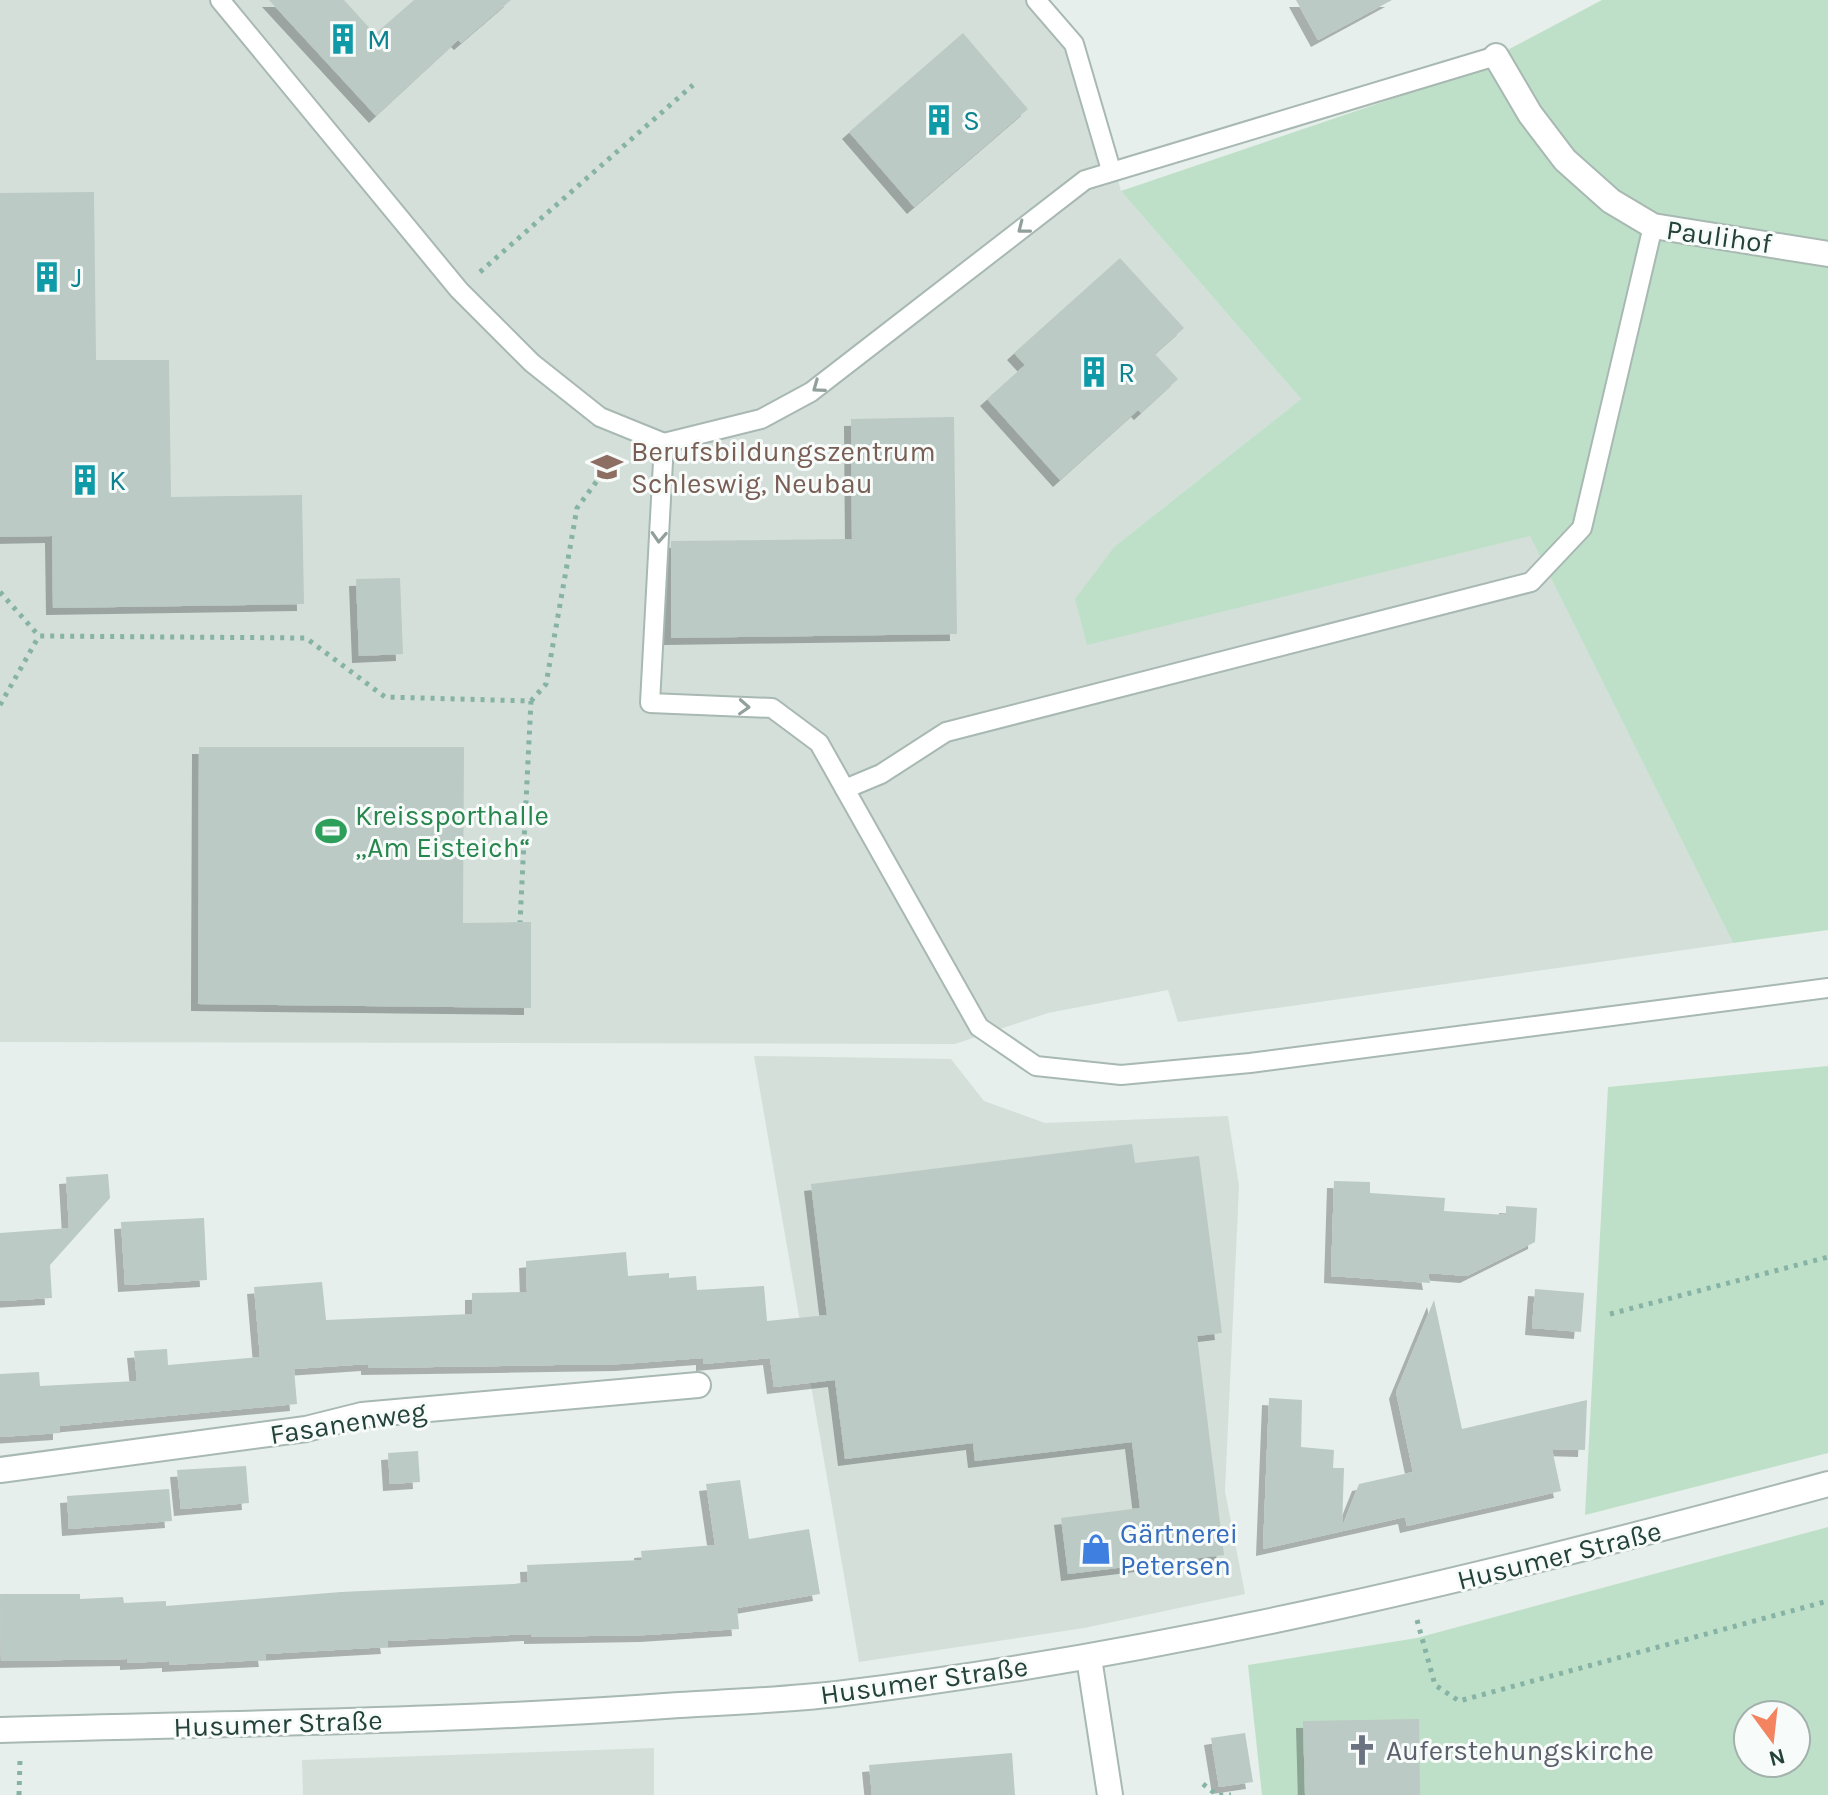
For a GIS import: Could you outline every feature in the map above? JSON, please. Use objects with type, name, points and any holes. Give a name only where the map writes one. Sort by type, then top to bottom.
[{"type":"street","name":"Paulihof","points":[[1496,56],[1530,114],[1565,160],[1611,201],[1653,226],[1828,254]]},
{"type":"street","name":"Fasanenweg","points":[[0,1470],[306,1429],[362,1415],[698,1385]]},
{"type":"street","name":"Husumer Straße","points":[[0,1730],[552,1715],[833,1694],[1089,1658],[1410,1592],[1828,1484]]},
{"type":"street","points":[[1089,1658],[1110,1795]]},
{"type":"lane","points":[[220,0],[459,290],[532,363],[600,417],[664,443],[761,419],[811,392],[1085,180],[1496,56]]},
{"type":"lane","points":[[1036,0],[1074,44],[1111,170]]},
{"type":"lane","points":[[845,789],[881,774],[946,732],[1531,582],[1582,528],[1653,226]]},
{"type":"lane","points":[[664,443],[650,703],[772,708],[819,743],[979,1027],[1036,1066],[1121,1075],[1250,1063],[1828,988]]},
{"type":"path","points":[[459,290],[693,85]]},
{"type":"path","points":[[520,922],[531,701],[546,684],[577,508],[618,452],[664,443]]},
{"type":"path","points":[[0,592],[39,636],[306,638],[385,697],[531,701]]},
{"type":"path","points":[[0,705],[39,636]]},
{"type":"path","points":[[1610,1314],[1828,1257]]},
{"type":"path","points":[[1410,1592],[1435,1685],[1459,1701],[1828,1601]]},
{"type":"path","points":[[19,1795],[20,1771]]},
{"type":"path","points":[[1203,1784],[1217,1795],[1231,1795]]},
{"type":"shaded area","name":"Berufsbildungszentrum Schleswig, Neubau","points":[[0,0],[1046,0],[1080,41],[1121,191],[1301,399],[1115,546],[1087,644],[1530,535],[1733,943],[1178,1022],[1168,990],[1048,1013],[955,1044],[0,1042]]},
{"type":"shaded area","name":"Gärtnerei Petersen","points":[[754,1056],[951,1059],[984,1101],[1045,1123],[1228,1116],[1239,1186],[1225,1491],[1245,1594],[1084,1628],[859,1662]]},
{"type":"shaded area","points":[[654,1748],[654,1795],[303,1795],[302,1760]]},
{"type":"green space","points":[[1602,0],[1828,0],[1828,930],[1733,943],[1530,536],[1087,645],[1075,599],[1115,546],[1301,399],[1121,191],[1412,92],[1496,56]]},
{"type":"green space","points":[[1828,1066],[1828,1453],[1585,1515],[1608,1087]]},
{"type":"green space","points":[[1828,1527],[1828,1795],[1262,1795],[1248,1665],[1417,1638]]},
{"type":"building","points":[[269,0],[344,0],[375,34],[414,0],[511,0],[461,43],[458,40],[376,116]]},
{"type":"building","points":[[1296,0],[1392,0],[1318,40]]},
{"type":"building","name":"S","points":[[963,33],[1028,109],[914,207],[849,132]]},
{"type":"building","name":"K","points":[[94,192],[96,360],[169,360],[171,497],[302,495],[304,604],[53,608],[52,536],[0,537],[0,193]]},
{"type":"building","name":"R","points":[[1120,258],[1184,328],[1155,354],[1178,379],[1141,413],[1138,410],[1060,480],[987,399],[1025,365],[1014,353]]},
{"type":"building","points":[[954,417],[957,634],[671,638],[671,541],[852,539],[851,419]]},
{"type":"building","points":[[400,578],[403,654],[359,656],[356,579]]},
{"type":"building","name":"Kreissporthalle „Am Eisteich“","points":[[199,747],[464,747],[463,923],[531,922],[531,1008],[198,1004]]},
{"type":"building","points":[[1132,1144],[1135,1163],[1199,1156],[1222,1333],[1197,1336],[1224,1555],[1068,1574],[1061,1518],[1140,1508],[1132,1442],[975,1461],[973,1443],[845,1459],[835,1380],[774,1387],[770,1358],[703,1364],[703,1358],[622,1364],[368,1368],[368,1364],[294,1369],[297,1404],[60,1426],[60,1433],[0,1437],[0,1374],[39,1372],[40,1386],[137,1381],[134,1351],[167,1349],[168,1365],[260,1357],[254,1287],[322,1282],[326,1320],[472,1314],[472,1293],[527,1292],[526,1261],[626,1252],[628,1276],[669,1273],[669,1278],[696,1276],[697,1290],[764,1286],[767,1321],[827,1315],[811,1184]]},
{"type":"building","points":[[108,1174],[110,1198],[50,1265],[52,1298],[0,1301],[0,1233],[69,1228],[66,1177]]},
{"type":"building","points":[[1334,1181],[1370,1182],[1370,1193],[1445,1198],[1444,1211],[1506,1215],[1506,1206],[1537,1208],[1535,1242],[1467,1276],[1428,1273],[1430,1283],[1331,1276]]},
{"type":"building","points":[[204,1218],[207,1280],[125,1285],[121,1222]]},
{"type":"building","points":[[1535,1289],[1584,1293],[1581,1332],[1532,1328]]},
{"type":"building","points":[[1434,1300],[1462,1429],[1587,1400],[1585,1450],[1552,1449],[1561,1491],[1407,1526],[1405,1517],[1263,1549],[1269,1398],[1302,1400],[1301,1447],[1334,1450],[1333,1468],[1344,1468],[1342,1527],[1359,1484],[1413,1472],[1396,1392]]},
{"type":"building","points":[[418,1451],[420,1482],[390,1484],[388,1453]]},
{"type":"building","points":[[246,1466],[249,1503],[181,1509],[177,1470]]},
{"type":"building","points":[[740,1480],[749,1539],[809,1529],[820,1594],[737,1608],[739,1629],[647,1635],[531,1637],[531,1634],[387,1641],[388,1647],[265,1654],[266,1660],[169,1665],[169,1661],[127,1663],[127,1659],[1,1661],[0,1594],[80,1594],[80,1599],[123,1597],[124,1603],[166,1601],[166,1606],[528,1582],[527,1565],[642,1560],[641,1551],[715,1545],[706,1484]]},
{"type":"building","points":[[169,1489],[172,1521],[69,1529],[67,1496]]},
{"type":"building","name":"Auferstehungskirche","points":[[1419,1719],[1420,1795],[1305,1795],[1303,1721]]},
{"type":"building","points":[[1245,1733],[1253,1782],[1219,1787],[1211,1738]]},
{"type":"building","points":[[1012,1753],[1015,1795],[872,1795],[869,1765]]},
{"type":"place","name":"M","points":[[343,39]]},
{"type":"place","name":"S","points":[[939,120]]},
{"type":"place","name":"J","points":[[47,277]]},
{"type":"place","name":"R","points":[[1094,372]]},
{"type":"place","name":"Berufsbildungszentrum Schleswig, Neubau","points":[[607,467]]},
{"type":"place","name":"K","points":[[85,480]]},
{"type":"place","name":"Kreissporthalle „Am Eisteich“","points":[[331,831]]},
{"type":"place","name":"Gärtnerei Petersen","points":[[1096,1549]]},
{"type":"place","name":"Auferstehungskirche","points":[[1362,1750]]}]
